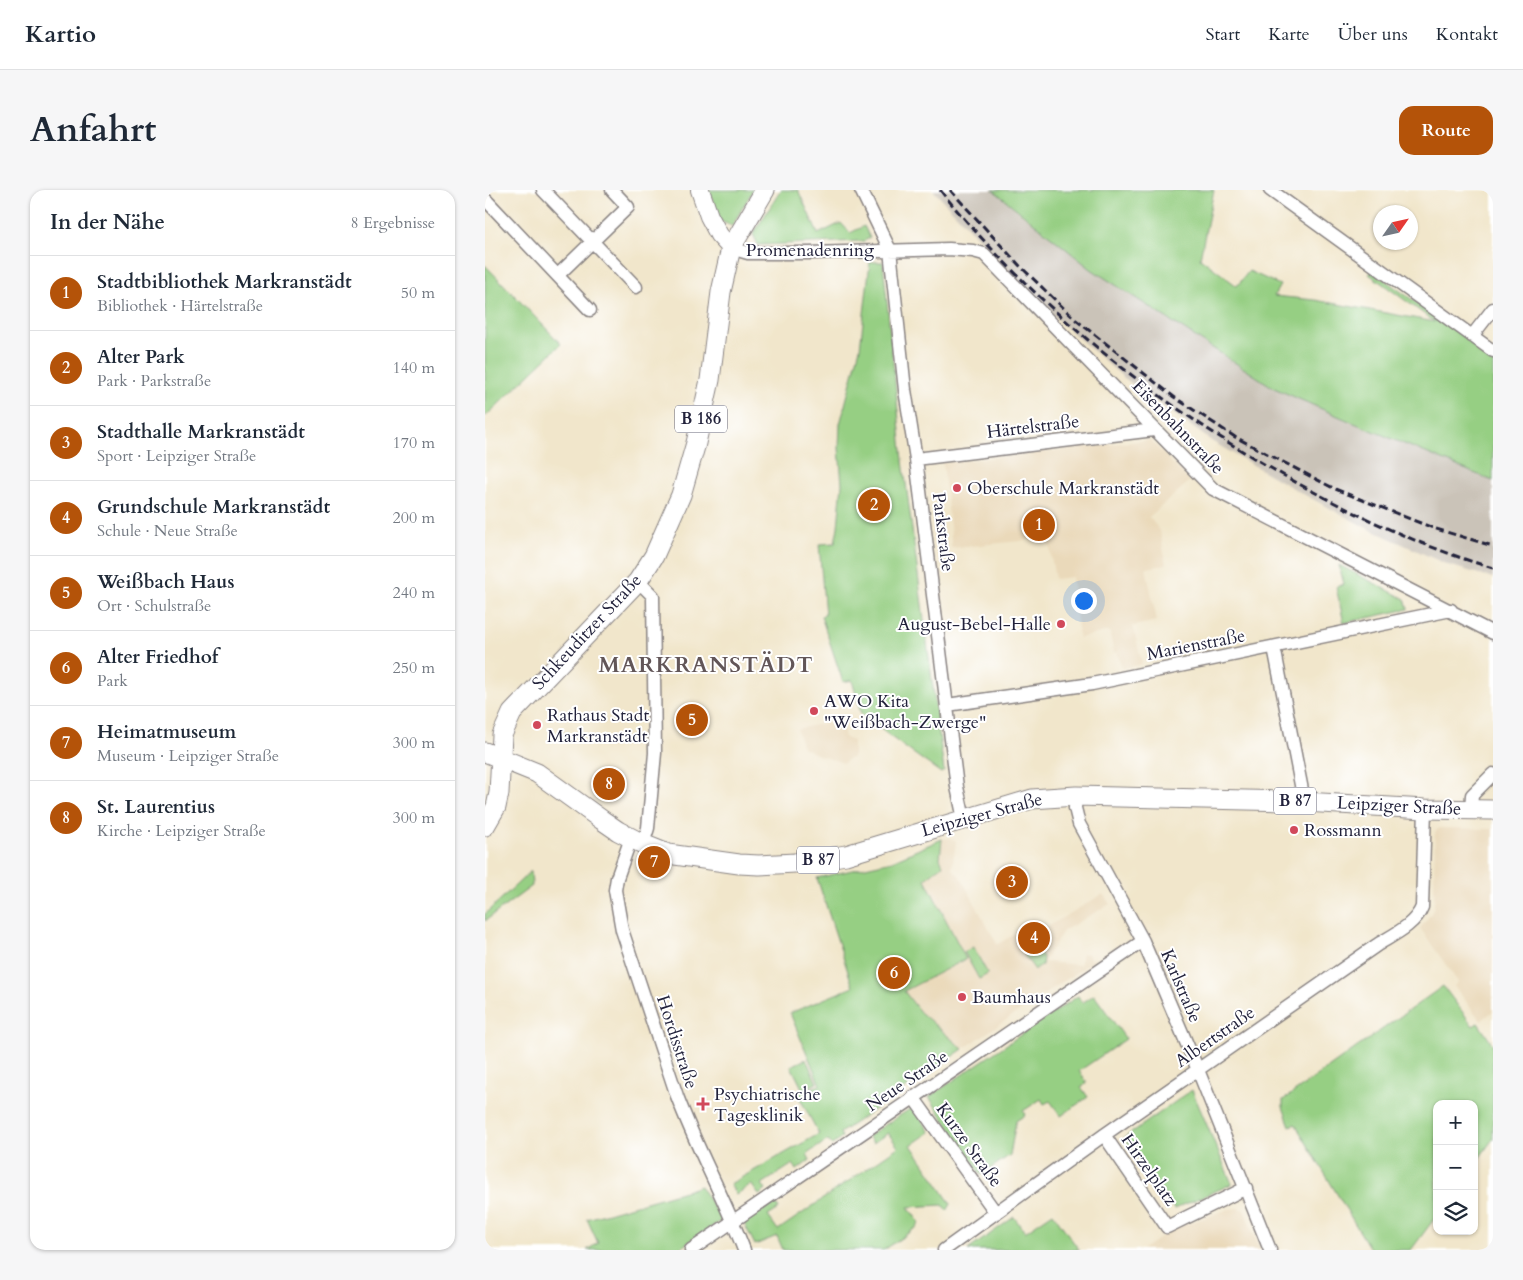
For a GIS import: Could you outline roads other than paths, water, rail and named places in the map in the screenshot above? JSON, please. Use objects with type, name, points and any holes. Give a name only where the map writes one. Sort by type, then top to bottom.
[{"type":"main road","name":"Promenadenring","points":[[700,190],[709,216],[719,236],[731,248]]},
{"type":"main road","name":"Schkeuditzer Straße","points":[[493,756],[512,713],[638,581],[654,556],[681,495],[696,443],[710,380],[721,292],[731,248],[765,190]]},
{"type":"main road","name":"B 186","points":[[485,826],[496,807],[499,793],[493,756]]},
{"type":"main road","name":"Leipziger Straße","points":[[493,756],[537,773],[587,810],[637,841],[668,854],[739,864],[795,863],[846,855],[1032,799],[1076,796],[1303,802],[1425,809],[1493,810]]},
{"type":"street","points":[[543,190],[635,287]]},
{"type":"street","points":[[558,275],[629,207],[612,190]]},
{"type":"street","name":"Promenadenring","points":[[731,248],[748,253],[890,250],[861,190]]},
{"type":"street","points":[[1270,190],[1493,351]]},
{"type":"street","points":[[485,199],[590,310]]},
{"type":"street","name":"Eisenbahnstraße","points":[[890,250],[949,248],[984,254],[1213,489],[1493,632]]},
{"type":"street","name":"Parkstraße","points":[[890,250],[905,390],[916,459],[957,787],[964,819]]},
{"type":"street","points":[[1472,336],[1493,308]]},
{"type":"street","name":"Härtelstraße","points":[[916,459],[1154,430]]},
{"type":"street","name":"Hordisstraße","points":[[638,581],[653,596],[655,753],[648,828],[637,841],[619,871],[615,890],[623,930],[677,1096],[687,1122],[733,1220],[744,1250]]},
{"type":"street","name":"Marienstraße","points":[[947,705],[1092,684],[1451,610]]},
{"type":"street","points":[[1274,647],[1303,802]]},
{"type":"street","points":[[1471,809],[1472,795],[1493,774]]},
{"type":"street","name":"Karlstraße","points":[[1076,796],[1075,808],[1079,824],[1143,941],[1198,1070],[1270,1250]]},
{"type":"street","name":"Albertstraße","points":[[944,1250],[1198,1070],[1412,922],[1420,914],[1423,901],[1425,809]]},
{"type":"street","name":"Neue Straße","points":[[691,1250],[1143,941]]},
{"type":"street","name":"Kurze Straße","points":[[913,1098],[996,1213]]},
{"type":"street","name":"Hirzelplatz","points":[[1104,1136],[1167,1226],[1246,1188]]},
{"type":"railway","points":[[940,190],[981,238],[1025,283],[1120,366],[1171,404],[1277,472],[1333,502],[1411,539],[1493,568]]},
{"type":"railway","points":[[950,190],[1020,266],[1076,320],[1174,397],[1235,437],[1335,489],[1433,528],[1493,546]]},
{"type":"place","name":"Oberschule Markranstädt","points":[[957,488]]},
{"type":"place","name":"Alter Park","points":[[874,505]]},
{"type":"place","name":"Stadtbibliothek Markranstädt","points":[[1039,525]]},
{"type":"place","name":"August-Bebel-Halle","points":[[1061,624]]},
{"type":"place","name":"AWO Kita \"Weißbach-Zwerge\"","points":[[814,711]]},
{"type":"place","name":"Weißbach Haus","points":[[692,720]]},
{"type":"place","name":"Rathaus Stadt Markranstädt","points":[[537,725]]},
{"type":"place","name":"St. Laurentius","points":[[609,784]]},
{"type":"place","name":"Rossmann","points":[[1294,830]]},
{"type":"place","name":"Heimatmuseum","points":[[654,862]]},
{"type":"place","name":"Stadthalle Markranstädt","points":[[1012,882]]},
{"type":"place","name":"Grundschule Markranstädt","points":[[1034,938]]},
{"type":"place","name":"Alter Friedhof","points":[[894,973]]},
{"type":"place","name":"Baumhaus","points":[[962,997]]},
{"type":"place","name":"Psychiatrische Tagesklinik","points":[[703,1104]]},
{"type":"district","name":"MARKRANSTÄDT","points":[[706,665]]}]
